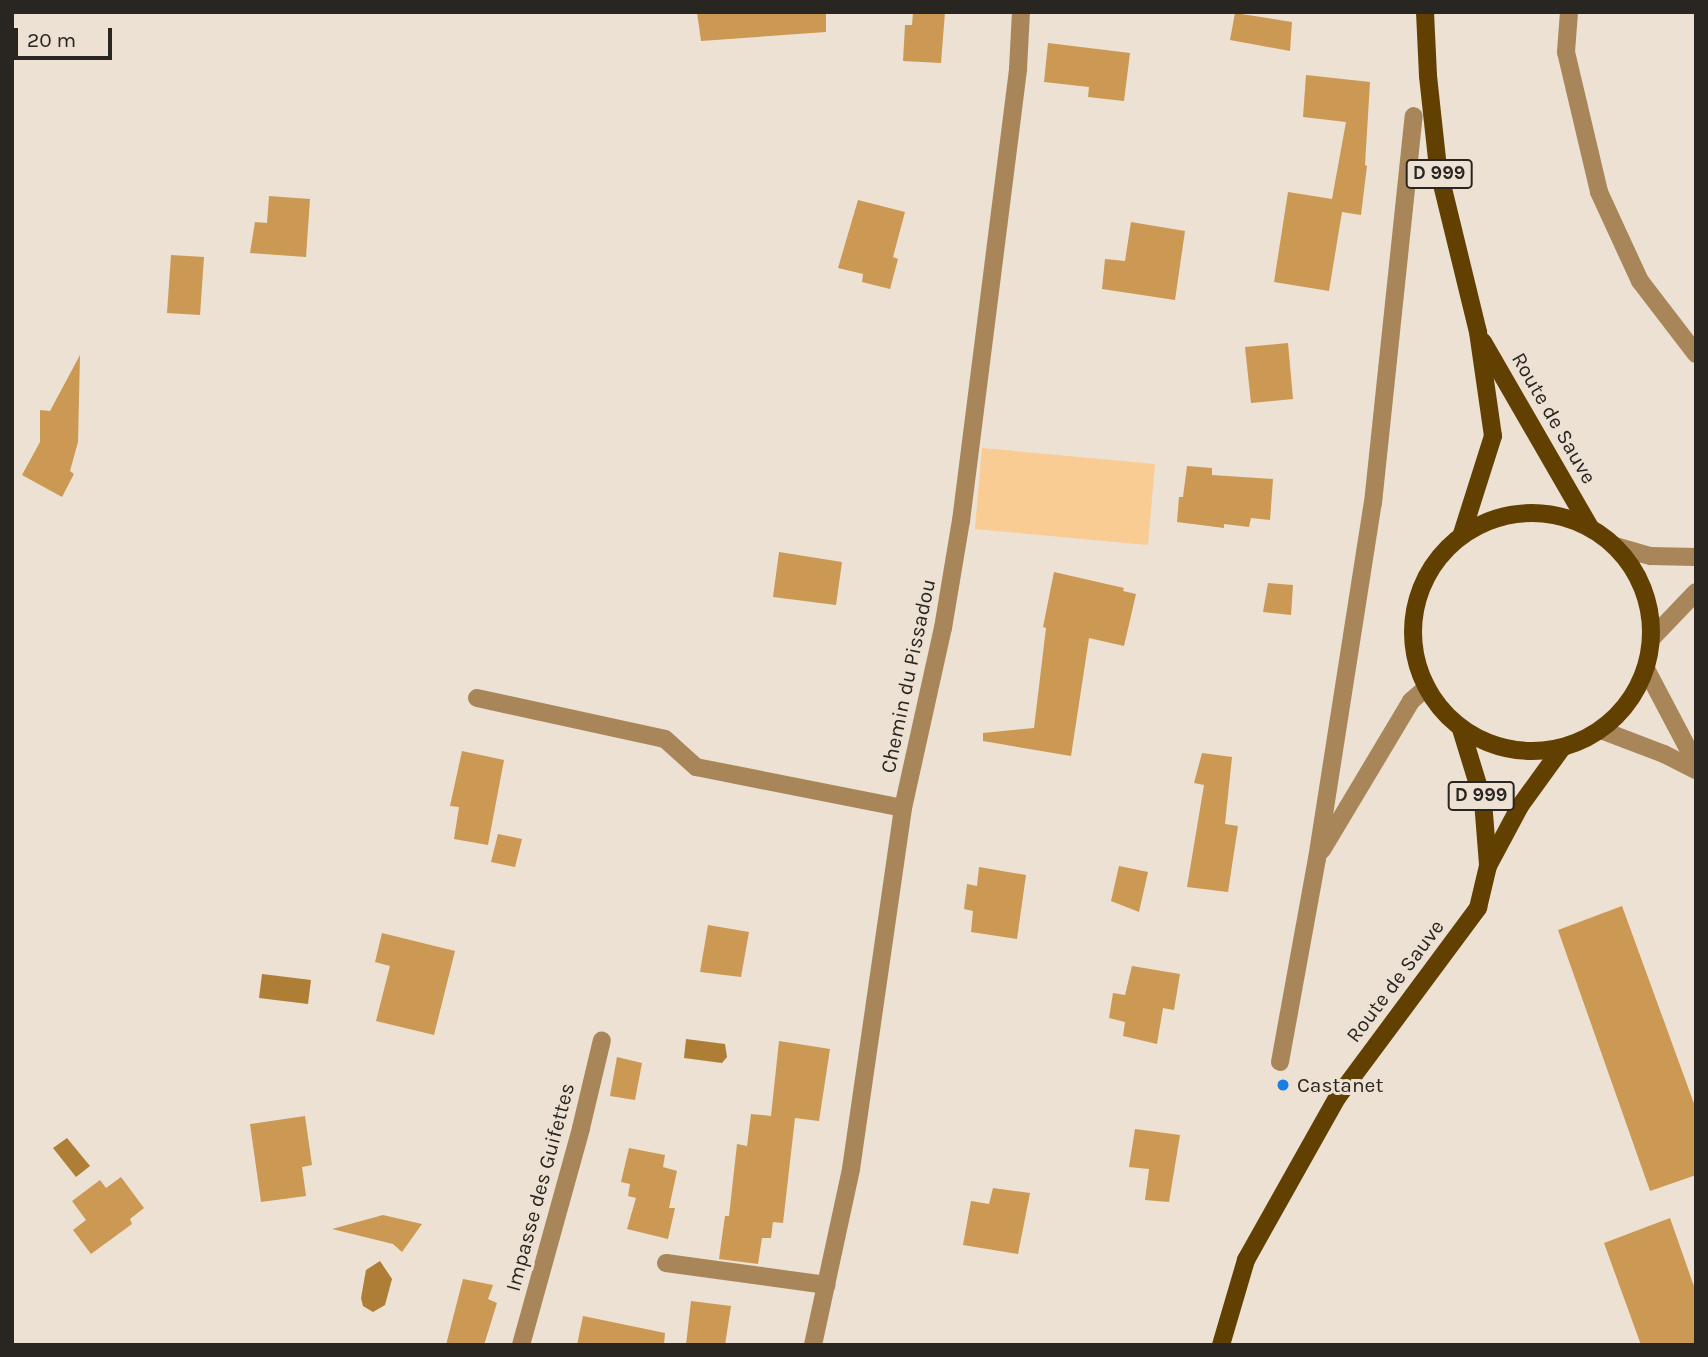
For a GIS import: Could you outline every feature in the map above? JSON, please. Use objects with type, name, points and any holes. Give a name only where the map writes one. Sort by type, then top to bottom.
[{"type":"main road","name":"Route de Sauve","points":[[1425,12],[1437,168],[1478,332],[1493,436],[1462,534]]},
{"type":"main road","name":"Route de Sauve","points":[[1478,332],[1590,527]]},
{"type":"main road","points":[[1525,512],[1559,515],[1590,527],[1615,546],[1636,573],[1648,605],[1651,639],[1646,669],[1628,703],[1601,730],[1562,748],[1527,752],[1515,750],[1492,745],[1461,729],[1435,702],[1427,687],[1418,668],[1412,631],[1418,594],[1435,561],[1462,534],[1492,518],[1525,512]]},
{"type":"main road","name":"Route de Sauve","points":[[1461,729],[1483,801],[1488,866]]},
{"type":"main road","name":"Route de Sauve","points":[[1221,1345],[1246,1260],[1337,1098],[1478,908],[1488,866],[1520,806],[1562,748]]},
{"type":"street","name":"Chemin du Pissadou","points":[[813,1345],[851,1169],[903,808],[943,628],[961,521],[1018,69],[1021,12]]},
{"type":"street","points":[[1569,12],[1566,52],[1599,192],[1640,281],[1696,354]]},
{"type":"street","points":[[1280,1062],[1317,859],[1373,503],[1414,116]]},
{"type":"street","points":[[1615,546],[1651,556],[1696,556]]},
{"type":"street","points":[[1651,639],[1696,592]]},
{"type":"street","points":[[1646,669],[1696,764]]},
{"type":"street","points":[[1317,859],[1411,701],[1427,687]]},
{"type":"street","points":[[477,698],[665,740],[696,767],[903,808]]},
{"type":"street","points":[[1601,730],[1664,754],[1696,770]]},
{"type":"street","name":"Impasse des Guifettes","points":[[521,1345],[581,1128],[602,1040]]},
{"type":"street","points":[[666,1263],[826,1285]]},
{"type":"shaded area","points":[[982,448],[1155,464],[1148,545],[975,529]]},
{"type":"shaded area","points":[[262,974],[311,980],[308,1004],[259,998]]},
{"type":"shaded area","points":[[686,1039],[725,1044],[727,1057],[722,1063],[684,1058]]},
{"type":"shaded area","points":[[67,1138],[90,1166],[76,1177],[53,1148]]},
{"type":"shaded area","points":[[380,1261],[392,1279],[385,1305],[373,1312],[363,1306],[361,1298],[366,1270]]},
{"type":"building","points":[[697,12],[826,12],[826,32],[701,41]]},
{"type":"building","points":[[913,12],[945,12],[941,63],[903,61],[905,25],[912,25]]},
{"type":"building","points":[[1235,13],[1292,22],[1290,51],[1230,40]]},
{"type":"building","points":[[1048,43],[1130,53],[1124,101],[1088,97],[1089,87],[1044,82]]},
{"type":"building","points":[[1306,75],[1370,82],[1367,166],[1361,215],[1342,212],[1329,291],[1274,282],[1288,192],[1332,199],[1346,122],[1303,117]]},
{"type":"building","points":[[269,196],[310,199],[306,257],[250,253],[255,222],[267,223]]},
{"type":"building","points":[[858,200],[905,212],[893,257],[898,259],[890,289],[862,282],[863,274],[838,268]]},
{"type":"building","points":[[1131,222],[1185,231],[1175,300],[1102,289],[1105,259],[1125,261]]},
{"type":"building","points":[[171,255],[204,257],[200,315],[167,313]]},
{"type":"building","points":[[1288,343],[1293,399],[1251,403],[1245,347]]},
{"type":"building","points":[[80,355],[78,442],[70,471],[74,474],[62,497],[22,475],[40,442],[40,410],[50,411]]},
{"type":"building","points":[[1187,466],[1212,468],[1212,475],[1273,479],[1270,520],[1251,518],[1249,527],[1224,524],[1224,528],[1177,522],[1179,497],[1183,497]]},
{"type":"building","points":[[779,552],[842,562],[836,605],[773,597]]},
{"type":"building","points":[[1054,572],[1124,588],[1123,591],[1136,594],[1124,646],[1089,638],[1071,756],[983,741],[983,733],[1034,728],[1046,628],[1043,627]]},
{"type":"building","points":[[1268,583],[1293,585],[1291,615],[1263,612]]},
{"type":"building","points":[[462,751],[504,760],[488,845],[454,839],[459,807],[450,806]]},
{"type":"building","points":[[1202,753],[1232,757],[1225,824],[1238,826],[1228,892],[1187,887],[1204,785],[1194,783]]},
{"type":"building","points":[[498,834],[522,839],[515,867],[491,862]]},
{"type":"building","points":[[1119,866],[1148,872],[1139,912],[1111,901]]},
{"type":"building","points":[[979,867],[1026,875],[1017,939],[971,932],[973,911],[964,909],[967,884],[977,886]]},
{"type":"building","points":[[1622,906],[1696,1109],[1696,1175],[1650,1191],[1558,930]]},
{"type":"building","points":[[708,925],[749,932],[741,977],[700,972]]},
{"type":"building","points":[[382,933],[455,951],[434,1035],[376,1021],[390,966],[375,962]]},
{"type":"building","points":[[1132,966],[1180,974],[1174,1010],[1163,1008],[1157,1044],[1123,1036],[1125,1022],[1109,1018],[1113,993],[1125,995]]},
{"type":"building","points":[[779,1041],[830,1049],[819,1121],[795,1118],[783,1223],[773,1222],[771,1238],[762,1238],[758,1264],[719,1259],[725,1216],[729,1216],[737,1144],[747,1146],[751,1114],[771,1116]]},
{"type":"building","points":[[617,1057],[642,1063],[635,1100],[610,1096]]},
{"type":"building","points":[[305,1116],[312,1165],[302,1167],[306,1196],[261,1202],[250,1124]]},
{"type":"building","points":[[1135,1129],[1180,1135],[1169,1202],[1145,1200],[1149,1169],[1129,1167]]},
{"type":"building","points":[[629,1148],[665,1155],[663,1167],[677,1171],[669,1208],[675,1208],[668,1239],[627,1229],[636,1198],[628,1196],[630,1184],[621,1182]]},
{"type":"building","points":[[121,1177],[144,1208],[130,1219],[132,1224],[91,1254],[73,1230],[86,1220],[72,1201],[100,1180],[106,1188]]},
{"type":"building","points":[[993,1188],[1030,1193],[1018,1254],[963,1245],[971,1201],[989,1204]]},
{"type":"building","points":[[383,1215],[422,1224],[402,1252],[393,1244],[332,1229]]},
{"type":"building","points":[[1670,1218],[1696,1292],[1696,1345],[1641,1345],[1604,1243]]},
{"type":"building","points":[[463,1279],[493,1285],[488,1299],[497,1303],[484,1345],[446,1345]]},
{"type":"building","points":[[691,1301],[731,1306],[725,1345],[686,1345]]},
{"type":"building","points":[[583,1316],[665,1333],[664,1345],[577,1345]]},
{"type":"place","name":"Castanet","points":[[1283,1085]]}]
